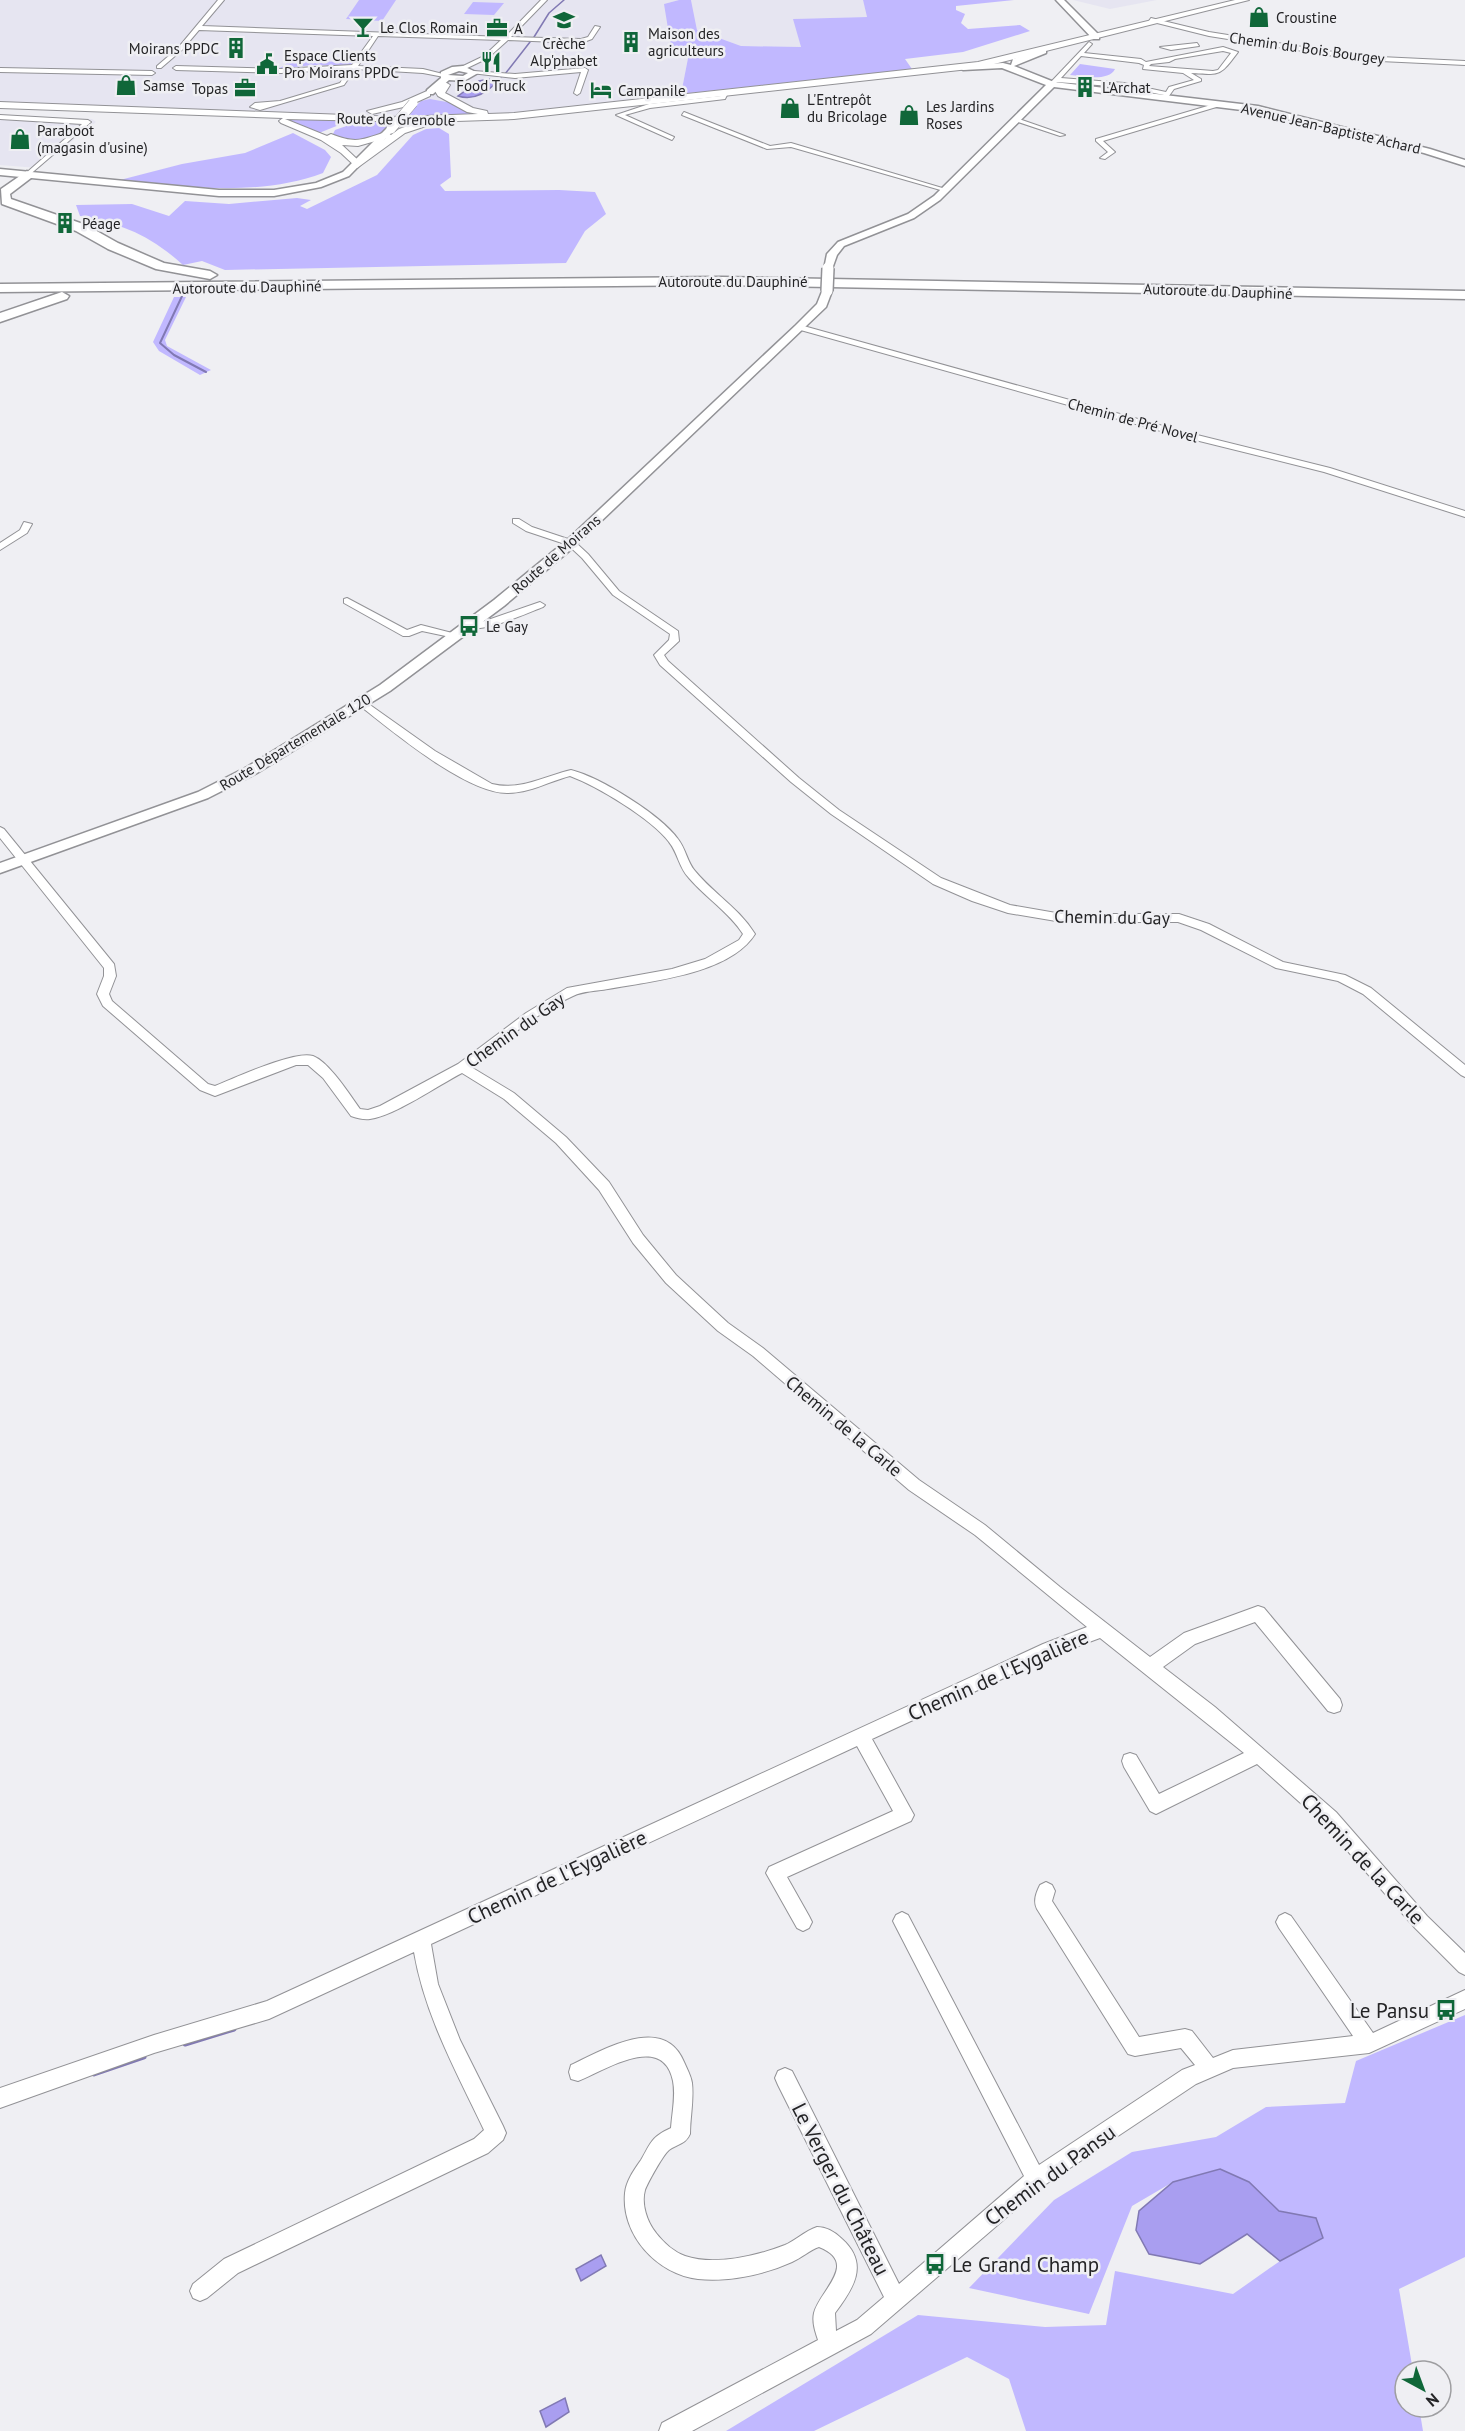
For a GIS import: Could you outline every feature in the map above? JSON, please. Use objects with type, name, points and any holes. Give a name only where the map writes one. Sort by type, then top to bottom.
[{"type":"highway","points":[[27,175],[24,180],[6,190],[3,195],[6,201],[81,228],[113,246],[161,266],[204,275],[326,278]]},
{"type":"highway","name":"Autoroute du Dauphiné","points":[[0,280],[803,273],[1465,287]]},
{"type":"highway","name":"Autoroute du Dauphiné","points":[[0,288],[744,281],[1465,295]]},
{"type":"highway","points":[[0,318],[42,301],[72,294],[174,288]]},
{"type":"main road","points":[[446,77],[440,91],[441,94],[470,111],[491,114],[546,112],[1009,63],[1153,21],[1236,0]]},
{"type":"main road","points":[[1153,21],[1245,0]]},
{"type":"main road","points":[[546,112],[953,67],[1009,63],[1043,51],[1093,39]]},
{"type":"main road","points":[[246,114],[374,111],[405,104],[428,93]]},
{"type":"main road","name":"Route de Grenoble","points":[[0,105],[423,120],[489,118],[546,112]]},
{"type":"main road","points":[[171,111],[282,120],[311,132],[354,159],[357,165],[412,126],[489,118]]},
{"type":"main road","name":"Route de Grenoble","points":[[246,114],[423,118],[546,112]]},
{"type":"main road","points":[[388,132],[354,143],[337,141],[330,134],[340,126],[358,122],[423,120]]},
{"type":"main road","points":[[343,152],[360,153],[373,149]]},
{"type":"street","points":[[155,70],[167,62],[221,0]]},
{"type":"street","points":[[469,73],[509,38],[544,0]]},
{"type":"street","points":[[684,114],[768,148],[791,145],[946,190],[1054,82],[1093,39],[1060,0]]},
{"type":"street","name":"Chemin du Bois Bourgey","points":[[1153,21],[1209,34],[1359,58],[1465,63]]},
{"type":"street","points":[[197,28],[581,41],[590,38],[597,27],[594,25],[605,25]]},
{"type":"street","points":[[265,105],[277,104],[336,88],[354,68],[375,34]]},
{"type":"street","points":[[1080,54],[1141,61],[1147,65],[1145,68],[1186,73],[1220,71],[1235,52],[1191,44],[1171,48]]},
{"type":"street","points":[[1147,65],[1149,62],[1223,49]]},
{"type":"street","points":[[167,62],[174,70]]},
{"type":"street","name":"Avenue Jean-Baptiste Achard","points":[[1009,63],[1054,82],[1167,96],[1287,115],[1465,163]]},
{"type":"street","points":[[0,70],[131,73],[193,68],[281,71],[354,68],[423,71],[446,77],[469,73],[498,76],[585,70],[577,93]]},
{"type":"street","points":[[0,172],[219,194],[264,194],[318,185],[346,174],[357,165],[405,110],[446,77],[461,69],[469,73]]},
{"type":"street","points":[[155,70],[160,75]]},
{"type":"street","points":[[1167,96],[1171,88],[1199,80],[1186,73]]},
{"type":"street","points":[[672,138],[620,115],[649,106],[725,97],[724,94],[740,90]]},
{"type":"street","points":[[1103,158],[1112,152],[1098,140],[1221,104]]},
{"type":"street","points":[[0,117],[88,122],[27,175]]},
{"type":"street","points":[[1017,120],[1062,135]]},
{"type":"street","name":"Route de Moirans","points":[[470,625],[571,543],[822,305],[827,291],[828,267],[832,254],[841,244],[911,216],[946,190]]},
{"type":"street","name":"Chemin de Pré Novel","points":[[800,327],[1178,434],[1327,470],[1465,514]]},
{"type":"street","points":[[516,521],[530,529],[571,543]]},
{"type":"street","points":[[0,547],[24,531],[27,524]]},
{"type":"street","name":"Chemin du Gay","points":[[571,543],[616,593],[675,633],[674,641],[659,655],[664,663],[722,712],[779,766],[835,812],[937,880],[975,898],[1008,909],[1062,918],[1179,918],[1204,927],[1280,965],[1341,978],[1366,991],[1465,1072]]},
{"type":"street","points":[[347,601],[406,634],[422,628],[455,635]]},
{"type":"street","points":[[470,625],[490,623],[540,605]]},
{"type":"street","name":"Route Départementale 120","points":[[0,868],[203,795],[252,770],[363,703],[470,625]]},
{"type":"street","name":"Chemin du Gay","points":[[24,859],[110,967],[110,976],[103,993],[106,1003],[208,1090],[223,1088],[295,1060],[310,1060],[327,1075],[356,1113],[368,1115],[385,1109],[462,1067],[530,1016],[571,991],[673,973],[709,962],[743,943],[749,934],[741,919],[690,873],[673,839],[605,789],[580,775],[570,773],[506,790],[493,788],[464,774],[441,759],[363,703]]},
{"type":"street","points":[[0,831],[24,859]]},
{"type":"street","name":"Chemin de la Carle","points":[[462,1067],[509,1096],[561,1140],[604,1186],[638,1239],[671,1279],[723,1327],[758,1352],[914,1485],[980,1530],[1054,1592],[1150,1667],[1258,1755],[1330,1818],[1421,1922],[1465,1966]]},
{"type":"street","points":[[1150,1667],[1190,1638],[1258,1613],[1334,1705]]},
{"type":"street","name":"Chemin de l'Eygalière","points":[[0,2098],[154,2044],[269,2010],[1049,1649],[1103,1629]]},
{"type":"street","points":[[803,1922],[775,1873],[905,1815],[861,1737]]},
{"type":"street","points":[[1130,1761],[1156,1805],[1258,1755]]},
{"type":"street","points":[[1046,1891],[1043,1903],[1135,2047],[1185,2038],[1209,2068]]},
{"type":"street","points":[[902,1921],[1036,2179]]},
{"type":"street","points":[[1285,1922],[1369,2044]]},
{"type":"street","points":[[200,2291],[231,2266],[482,2146],[496,2133],[453,2045],[433,1995],[421,1940]]},
{"type":"street","name":"Chemin du Pansu","points":[[670,2431],[864,2327],[934,2264],[1036,2179],[1189,2077],[1233,2059],[1369,2044],[1465,2000]]},
{"type":"street","points":[[578,2072],[631,2047],[644,2044],[657,2048],[669,2056],[678,2068],[683,2081],[680,2134],[661,2144],[635,2191],[637,2215],[648,2239],[659,2252],[673,2261],[688,2267],[706,2269],[752,2264],[777,2258],[795,2251],[813,2238],[823,2237],[833,2243],[845,2257],[849,2272],[840,2291],[825,2309],[824,2324],[831,2346]]},
{"type":"street","name":"Le Verger du Château","points":[[785,2078],[896,2300]]},
{"type":"shaded area","points":[[0,0],[679,0],[664,4],[690,48],[681,94],[506,114],[432,117],[351,116],[0,102]]},
{"type":"shaded area","points":[[359,0],[396,0],[382,21],[346,19]]},
{"type":"shaded area","points":[[691,0],[863,0],[867,17],[794,19],[801,47],[741,46],[697,30]]},
{"type":"shaded area","points":[[691,0],[697,30],[741,46],[801,47],[793,19],[867,17],[863,0],[1014,0],[956,6],[956,10],[965,14],[961,23],[968,29],[1020,25],[1030,31],[963,52],[905,59],[912,69],[681,94],[690,48],[671,47],[664,4]]},
{"type":"shaded area","points":[[1073,0],[1157,0],[1110,9]]},
{"type":"shaded area","points":[[473,2],[504,3],[494,15],[464,14]]},
{"type":"shaded area","points":[[357,58],[347,66],[313,65],[277,69],[289,60],[341,62]]},
{"type":"shaded area","points":[[1080,64],[1115,69],[1107,76],[1101,77],[1070,75]]},
{"type":"shaded area","points":[[489,79],[496,83],[484,93],[474,97],[458,96],[479,81]]},
{"type":"shaded area","points":[[430,99],[452,103],[480,114],[405,117],[421,101]]},
{"type":"shaded area","points":[[0,114],[15,117],[92,119],[96,122],[38,168],[0,165]]},
{"type":"shaded area","points":[[278,118],[358,121],[344,123],[319,133]]},
{"type":"shaded area","points":[[392,122],[380,133],[366,139],[343,139],[333,134],[335,130],[352,124]]},
{"type":"shaded area","points":[[439,128],[449,134],[451,177],[440,185],[445,191],[595,192],[606,214],[585,231],[566,263],[225,270],[202,261],[183,265],[159,246],[135,232],[80,216],[76,205],[132,204],[169,216],[185,201],[229,204],[297,198],[311,200],[300,206],[307,209],[377,175],[413,135],[426,129]]},
{"type":"shaded area","points":[[293,133],[325,150],[331,157],[323,173],[274,185],[248,188],[196,187],[120,180],[182,164],[245,153]]},
{"type":"shaded area","points":[[174,297],[186,297],[165,340],[167,346],[211,370],[200,375],[159,351],[153,342]]},
{"type":"shaded area","points":[[1465,2015],[1465,2257],[1399,2289],[1411,2359],[1393,2359],[1393,2419],[1421,2419],[1423,2431],[1026,2431],[1009,2379],[967,2357],[814,2431],[726,2431],[918,2315],[1045,2327],[1106,2325],[1115,2271],[1233,2294],[1280,2261],[1323,2238],[1316,2218],[1279,2211],[1249,2182],[1173,2182],[1132,2206],[1089,2314],[969,2288],[1054,2200],[1132,2152],[1216,2137],[1266,2107],[1345,2103],[1356,2061]]},
{"type":"shaded area","points":[[1220,2169],[1249,2182],[1279,2211],[1316,2218],[1323,2238],[1280,2261],[1247,2234],[1200,2264],[1149,2254],[1136,2230],[1139,2211],[1173,2182]]},
{"type":"shaded area","points":[[601,2255],[606,2266],[581,2281],[576,2269]]},
{"type":"shaded area","points":[[565,2398],[569,2412],[546,2427],[540,2411]]},
{"type":"waterway","points":[[534,37],[549,13],[564,0]]},
{"type":"waterway","points":[[505,74],[530,42]]},
{"type":"waterway","points":[[496,81],[501,78]]},
{"type":"waterway","points":[[183,294],[160,343],[174,355],[206,372]]},
{"type":"waterway","points":[[185,2044],[234,2029]]},
{"type":"waterway","points":[[94,2074],[144,2057]]},
{"type":"place","name":"Croustine","points":[[1259,17]]},
{"type":"place","name":"Crèche Alp'phabet","points":[[564,20]]},
{"type":"place","name":"Le Clos Romain","points":[[363,27]]},
{"type":"place","name":"A","points":[[497,28]]},
{"type":"place","name":"Maison des agriculteurs","points":[[631,42]]},
{"type":"place","name":"Moirans PPDC","points":[[236,48]]},
{"type":"place","name":"Food Truck","points":[[491,62]]},
{"type":"place","name":"Espace Clients Pro Moirans PPDC","points":[[267,64]]},
{"type":"place","name":"Samse","points":[[126,85]]},
{"type":"place","name":"L'Archat","points":[[1085,87]]},
{"type":"place","name":"Topas","points":[[245,88]]},
{"type":"place","name":"Campanile","points":[[601,90]]},
{"type":"place","name":"L'Entrepôt du Bricolage","points":[[790,108]]},
{"type":"place","name":"Les Jardins Roses","points":[[909,115]]},
{"type":"place","name":"Paraboot (magasin d'usine)","points":[[20,139]]},
{"type":"place","name":"Péage","points":[[65,223]]},
{"type":"place","name":"Le Gay","points":[[469,626]]},
{"type":"place","name":"Le Pansu","points":[[1446,2010]]},
{"type":"place","name":"Le Grand Champ","points":[[935,2264]]}]
